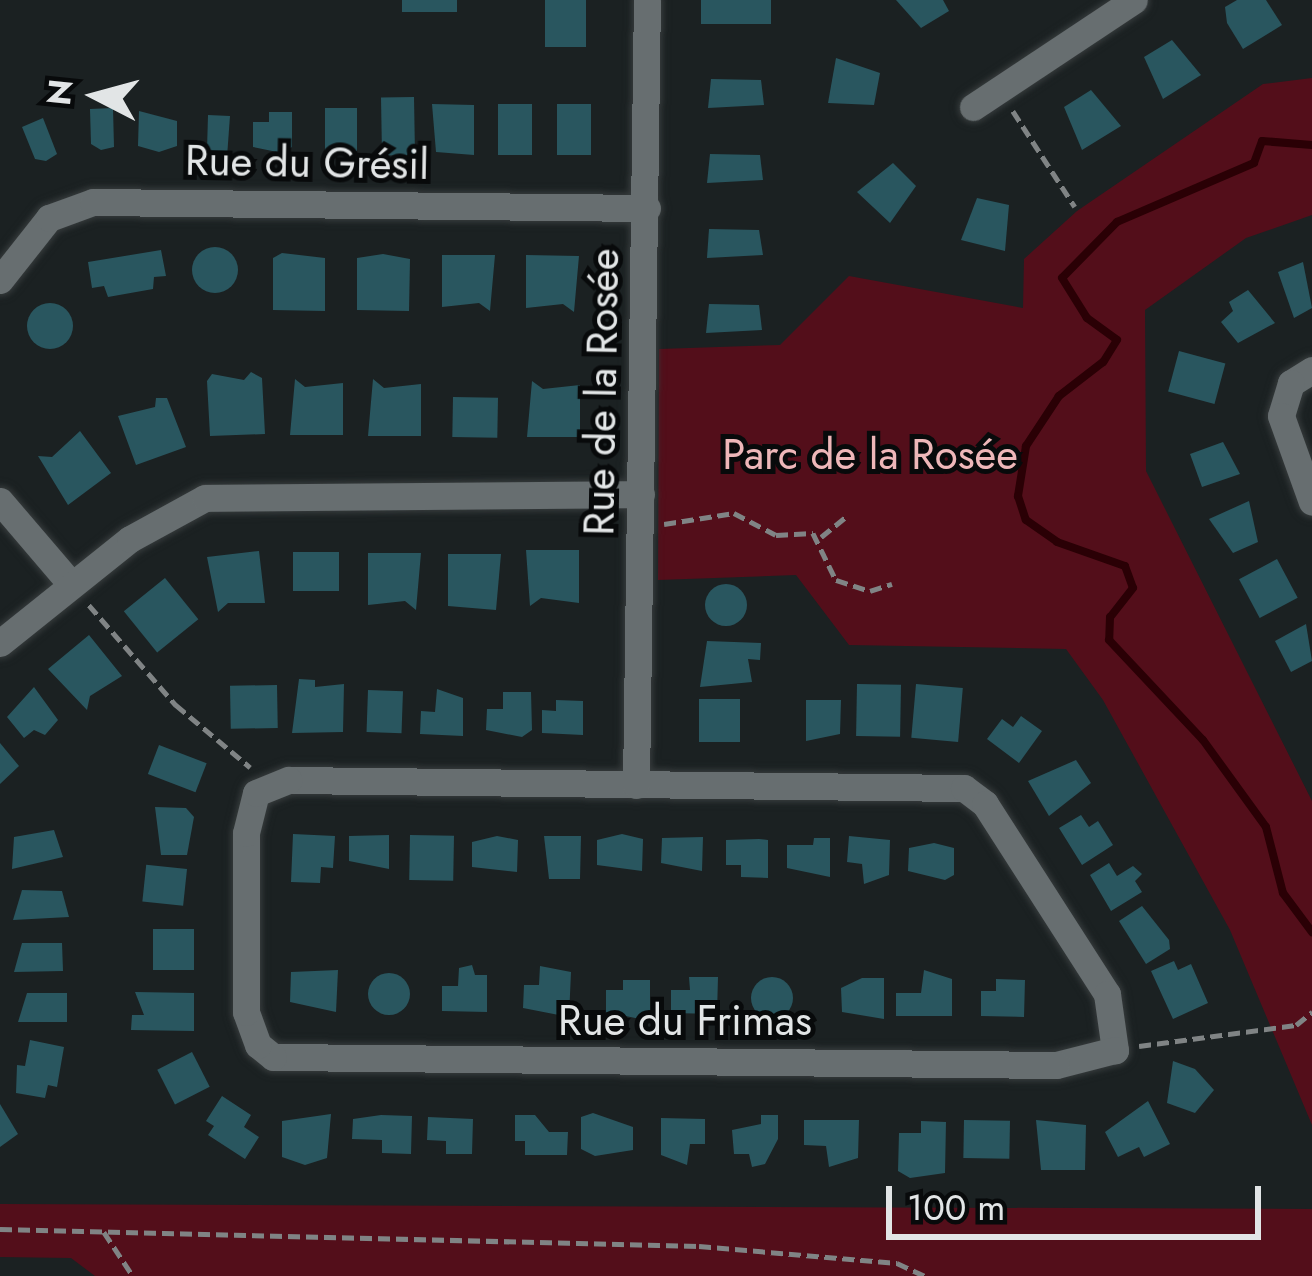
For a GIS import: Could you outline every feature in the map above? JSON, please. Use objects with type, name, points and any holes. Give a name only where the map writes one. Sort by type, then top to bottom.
[{"type":"street","name":"Rue de la Rosée","points":[[636,785],[647,0]]},
{"type":"street","points":[[973,107],[1134,0]]},
{"type":"street","name":"Rue du Grésil","points":[[0,280],[50,218],[93,202],[647,208]]},
{"type":"street","points":[[1312,370],[1291,383],[1281,416],[1312,502]]},
{"type":"street","points":[[0,644],[70,583],[176,509],[226,495],[641,494]]},
{"type":"street","points":[[0,501],[70,583]]},
{"type":"street","points":[[270,784],[950,785],[977,794],[1107,994],[1115,1050]]},
{"type":"street","name":"Rue du Frimas","points":[[270,784],[256,793],[246,833],[246,990],[250,1029],[273,1057],[1057,1065],[1115,1050]]},
{"type":"path","points":[[1000,90],[1075,207]]},
{"type":"path","points":[[641,530],[709,512],[734,513],[776,536],[820,537],[846,517]]},
{"type":"path","points":[[820,537],[836,580],[870,591],[892,584]]},
{"type":"path","points":[[70,583],[176,705],[270,784]]},
{"type":"path","points":[[1115,1050],[1296,1025],[1312,1012]]},
{"type":"path","points":[[0,1229],[699,1246],[897,1263],[926,1276]]},
{"type":"path","points":[[104,1232],[133,1276]]},
{"type":"green space","name":"Parc de la Rosée","points":[[1312,78],[1312,215],[1246,238],[1145,310],[1146,471],[1312,801],[1312,1125],[1230,930],[1103,700],[1066,649],[849,645],[796,575],[658,580],[659,349],[780,345],[849,276],[1023,308],[1024,259],[1077,211],[1263,84]]},
{"type":"green space","points":[[0,1204],[1312,1209],[1312,1276],[95,1276],[71,1258],[0,1257]]},
{"type":"building","points":[[402,0],[457,0],[457,12],[402,12]]},
{"type":"building","points":[[545,0],[586,0],[586,47],[545,47]]},
{"type":"building","points":[[701,0],[771,0],[771,24],[701,24]]},
{"type":"building","points":[[896,0],[943,0],[949,11],[921,28]]},
{"type":"building","points":[[1237,0],[1266,0],[1282,25],[1243,49],[1227,23],[1225,7]]},
{"type":"building","points":[[1172,40],[1201,75],[1163,99],[1144,57]]},
{"type":"building","points":[[836,58],[880,73],[874,105],[828,103]]},
{"type":"building","points":[[711,79],[761,80],[764,105],[708,108]]},
{"type":"building","points":[[1091,90],[1121,126],[1082,150],[1064,107]]},
{"type":"building","points":[[414,97],[415,155],[382,156],[381,98]]},
{"type":"building","points":[[432,104],[474,105],[474,155],[436,152]]},
{"type":"building","points":[[498,104],[532,104],[532,155],[498,155]]},
{"type":"building","points":[[557,104],[591,104],[591,155],[557,155]]},
{"type":"building","points":[[113,108],[114,147],[101,150],[91,144],[90,109]]},
{"type":"building","points":[[325,108],[357,108],[357,151],[325,151]]},
{"type":"building","points":[[139,111],[177,121],[177,146],[159,152],[138,146]]},
{"type":"building","points":[[269,112],[292,112],[292,147],[282,153],[253,147],[253,122],[269,122]]},
{"type":"building","points":[[208,115],[230,116],[227,157],[207,150]]},
{"type":"building","points":[[43,118],[57,154],[46,161],[35,159],[22,127]]},
{"type":"building","points":[[710,154],[760,155],[763,180],[707,183]]},
{"type":"building","points":[[893,163],[916,186],[890,223],[857,192]]},
{"type":"building","points":[[977,198],[1009,205],[1005,251],[961,240]]},
{"type":"building","points":[[709,229],[759,230],[763,255],[707,258]]},
{"type":"building","points":[[215,247],[231,254],[238,270],[231,286],[215,293],[199,286],[192,270],[199,254]]},
{"type":"building","points":[[161,250],[166,276],[154,277],[153,289],[108,297],[104,286],[92,288],[88,262]]},
{"type":"building","points":[[282,253],[325,258],[325,311],[273,310],[273,258]]},
{"type":"building","points":[[383,254],[410,259],[409,311],[357,310],[357,258]]},
{"type":"building","points":[[442,255],[495,255],[490,311],[479,303],[442,307]]},
{"type":"building","points":[[526,255],[579,256],[574,312],[563,304],[526,308]]},
{"type":"building","points":[[1303,262],[1312,308],[1294,318],[1278,272]]},
{"type":"building","points":[[1248,290],[1275,323],[1238,343],[1221,322],[1233,311],[1229,302]]},
{"type":"building","points":[[50,303],[66,310],[73,326],[66,342],[50,349],[34,342],[27,326],[34,310]]},
{"type":"building","points":[[709,304],[759,305],[762,330],[706,333]]},
{"type":"building","points":[[1179,351],[1225,363],[1214,404],[1168,392]]},
{"type":"building","points":[[251,372],[262,378],[265,434],[210,436],[207,381],[212,374],[244,380]]},
{"type":"building","points":[[295,379],[305,387],[343,383],[343,435],[290,435]]},
{"type":"building","points":[[373,379],[384,388],[421,384],[421,436],[368,436]]},
{"type":"building","points":[[532,381],[543,389],[580,385],[580,437],[527,437]]},
{"type":"building","points":[[453,397],[498,398],[497,438],[452,437]]},
{"type":"building","points":[[156,398],[167,398],[186,447],[136,465],[118,416],[155,407]]},
{"type":"building","points":[[80,431],[111,473],[68,505],[38,456],[52,457]]},
{"type":"building","points":[[1223,442],[1240,474],[1202,487],[1190,454]]},
{"type":"building","points":[[1249,501],[1258,542],[1233,553],[1209,519]]},
{"type":"building","points":[[526,550],[579,550],[579,603],[541,598],[530,606]]},
{"type":"building","points":[[259,551],[265,603],[228,603],[218,612],[207,557]]},
{"type":"building","points":[[293,552],[339,552],[339,591],[293,591]]},
{"type":"building","points":[[368,553],[421,553],[416,610],[405,601],[368,605]]},
{"type":"building","points":[[448,554],[501,554],[496,610],[448,606]]},
{"type":"building","points":[[1277,559],[1298,598],[1260,618],[1239,579]]},
{"type":"building","points":[[165,578],[198,619],[157,653],[124,611]]},
{"type":"building","points":[[726,584],[741,590],[747,605],[741,620],[726,626],[711,620],[705,605],[711,590]]},
{"type":"building","points":[[1306,624],[1312,661],[1291,672],[1275,641]]},
{"type":"building","points":[[89,635],[122,676],[90,696],[87,710],[48,669]]},
{"type":"building","points":[[707,641],[761,643],[760,660],[748,659],[752,682],[700,687]]},
{"type":"building","points":[[299,679],[315,680],[315,687],[344,684],[343,732],[292,733]]},
{"type":"building","points":[[857,684],[901,685],[900,737],[856,736]]},
{"type":"building","points":[[916,684],[963,688],[958,742],[911,738]]},
{"type":"building","points":[[277,685],[278,728],[231,729],[230,686]]},
{"type":"building","points":[[34,687],[58,720],[45,735],[34,730],[24,738],[7,717]]},
{"type":"building","points":[[437,689],[463,698],[463,736],[420,734],[421,711],[435,712]]},
{"type":"building","points":[[368,690],[403,691],[402,733],[367,732]]},
{"type":"building","points":[[503,692],[531,692],[532,730],[522,737],[486,730],[487,709],[503,709]]},
{"type":"building","points":[[699,699],[740,699],[740,742],[699,742]]},
{"type":"building","points":[[556,700],[583,701],[583,735],[542,733],[542,710],[556,711]]},
{"type":"building","points":[[806,700],[841,700],[840,734],[806,741]]},
{"type":"building","points":[[1021,716],[1042,731],[1019,763],[987,739],[1002,719],[1013,727]]},
{"type":"building","points":[[0,743],[19,766],[0,784]]},
{"type":"building","points":[[159,745],[207,763],[196,792],[148,774]]},
{"type":"building","points":[[1076,760],[1091,783],[1049,816],[1028,781]]},
{"type":"building","points":[[155,807],[186,808],[194,817],[187,855],[161,855]]},
{"type":"building","points":[[1081,815],[1089,827],[1098,821],[1113,845],[1082,865],[1059,828]]},
{"type":"building","points":[[54,830],[63,857],[12,869],[14,837]]},
{"type":"building","points":[[293,834],[335,836],[333,868],[321,867],[320,883],[291,882]]},
{"type":"building","points":[[622,834],[643,839],[642,871],[597,865],[597,840]]},
{"type":"building","points":[[389,835],[389,869],[349,861],[349,836]]},
{"type":"building","points":[[410,835],[454,836],[453,881],[409,880]]},
{"type":"building","points":[[497,836],[518,840],[517,872],[472,867],[472,842]]},
{"type":"building","points":[[544,836],[581,836],[580,879],[549,879]]},
{"type":"building","points":[[849,836],[890,840],[889,875],[864,884],[862,864],[847,862]]},
{"type":"building","points":[[703,837],[702,871],[661,863],[662,838]]},
{"type":"building","points":[[814,838],[830,838],[830,877],[787,868],[787,845],[813,845]]},
{"type":"building","points":[[726,840],[768,840],[768,878],[741,877],[741,865],[726,865]]},
{"type":"building","points":[[934,843],[954,848],[954,875],[945,880],[908,871],[909,848]]},
{"type":"building","points":[[1109,863],[1117,876],[1133,866],[1142,874],[1135,881],[1142,892],[1111,911],[1090,875]]},
{"type":"building","points":[[146,865],[187,869],[183,906],[142,902]]},
{"type":"building","points":[[22,890],[62,891],[69,917],[13,920]]},
{"type":"building","points":[[1142,906],[1169,940],[1170,949],[1146,964],[1119,921]]},
{"type":"building","points":[[153,929],[194,929],[194,970],[153,970]]},
{"type":"building","points":[[22,943],[62,943],[63,971],[14,972]]},
{"type":"building","points":[[1174,961],[1178,970],[1191,964],[1208,1003],[1173,1019],[1151,971]]},
{"type":"building","points":[[472,965],[475,975],[487,975],[487,1012],[442,1011],[442,986],[458,986],[459,968]]},
{"type":"building","points":[[540,966],[571,972],[569,1017],[523,1008],[524,985],[539,985]]},
{"type":"building","points":[[338,970],[336,1012],[290,1002],[291,972]]},
{"type":"building","points":[[924,970],[952,979],[952,1016],[896,1016],[896,993],[921,993]]},
{"type":"building","points":[[389,973],[404,979],[410,994],[404,1009],[389,1015],[374,1009],[368,994],[374,979]]},
{"type":"building","points":[[689,977],[718,977],[717,1014],[671,1013],[671,990],[690,990]]},
{"type":"building","points":[[772,977],[787,983],[793,998],[787,1013],[772,1019],[757,1013],[751,998],[757,983]]},
{"type":"building","points":[[862,978],[884,978],[884,1019],[842,1012],[841,988]]},
{"type":"building","points":[[996,979],[1025,980],[1024,1017],[981,1016],[981,991],[996,991]]},
{"type":"building","points":[[623,980],[650,980],[650,1021],[606,1012],[606,990],[623,990]]},
{"type":"building","points":[[135,992],[194,993],[194,1031],[131,1030],[132,1015],[144,1015]]},
{"type":"building","points":[[27,993],[67,993],[67,1022],[18,1022]]},
{"type":"building","points":[[30,1040],[64,1047],[57,1087],[48,1085],[45,1098],[16,1093],[17,1065],[25,1066]]},
{"type":"building","points":[[192,1052],[210,1087],[175,1104],[157,1070]]},
{"type":"building","points":[[1173,1061],[1195,1069],[1214,1090],[1195,1113],[1167,1103]]},
{"type":"building","points":[[222,1096],[251,1115],[244,1127],[259,1137],[245,1159],[208,1135],[214,1126],[206,1121]]},
{"type":"building","points":[[1148,1101],[1170,1144],[1144,1157],[1139,1147],[1118,1157],[1105,1132]]},
{"type":"building","points":[[0,1104],[18,1134],[0,1147]]},
{"type":"building","points":[[593,1113],[633,1127],[633,1150],[595,1156],[581,1149],[581,1117]]},
{"type":"building","points":[[331,1114],[327,1158],[305,1165],[282,1157],[282,1121]]},
{"type":"building","points":[[515,1115],[535,1115],[549,1132],[568,1132],[567,1155],[525,1155],[525,1141],[515,1141]]},
{"type":"building","points":[[761,1115],[778,1115],[778,1139],[765,1164],[752,1167],[749,1154],[734,1154],[732,1130],[761,1124]]},
{"type":"building","points":[[412,1116],[411,1154],[382,1153],[382,1140],[352,1139],[353,1119]]},
{"type":"building","points":[[428,1117],[473,1119],[472,1154],[446,1154],[446,1141],[427,1140]]},
{"type":"building","points":[[661,1118],[705,1119],[705,1144],[690,1144],[687,1165],[661,1155]]},
{"type":"building","points":[[804,1120],[859,1120],[858,1158],[829,1167],[826,1146],[804,1145]]},
{"type":"building","points":[[964,1120],[1010,1121],[1009,1159],[963,1158]]},
{"type":"building","points":[[1036,1120],[1086,1125],[1085,1170],[1041,1170]]},
{"type":"building","points":[[921,1121],[946,1122],[945,1173],[910,1178],[898,1171],[899,1133],[921,1133]]},
{"type":"waterway","points":[[1312,145],[1262,141],[1254,163],[1117,222],[1062,278],[1087,318],[1117,340],[1103,362],[1059,396],[1026,446],[1018,496],[1026,520],[1057,542],[1125,566],[1133,588],[1110,617],[1109,640],[1203,740],[1266,827],[1283,893],[1312,932]]}]
